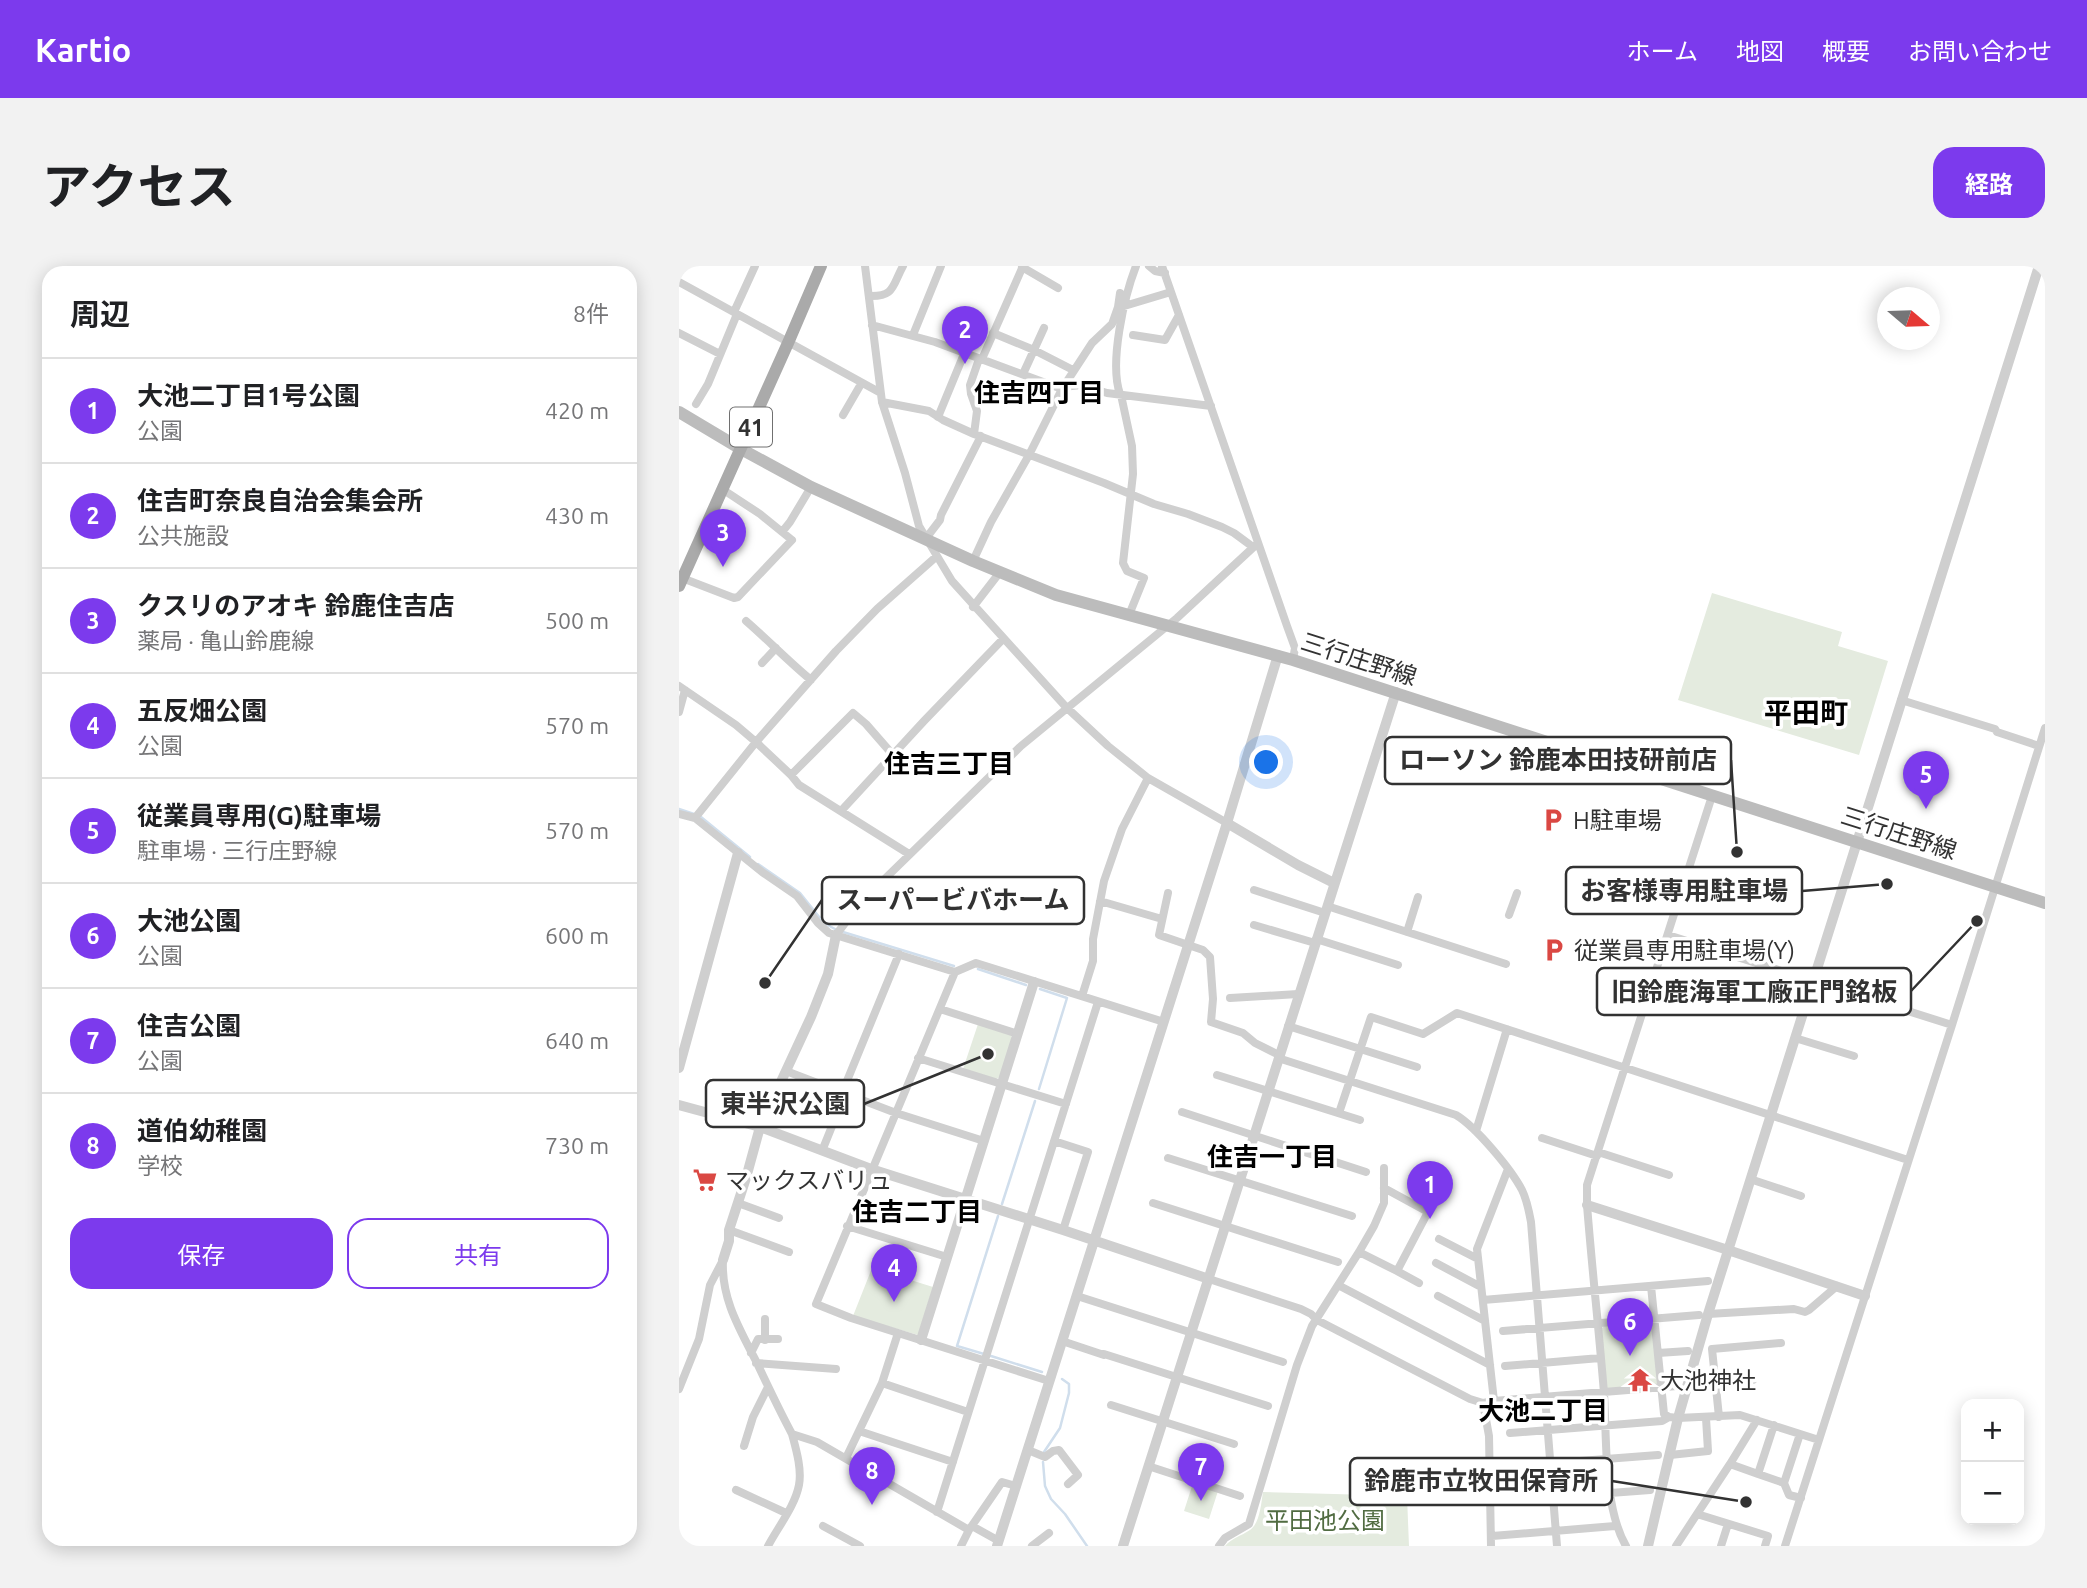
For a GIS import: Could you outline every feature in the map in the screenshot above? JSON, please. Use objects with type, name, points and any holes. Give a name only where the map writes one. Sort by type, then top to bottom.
[{"type":"main road","name":"41","points":[[681,582],[821,266]]},
{"type":"main road","name":"三行庄野線","points":[[679,412],[811,487],[973,561],[1056,594],[1278,655],[2045,903]]},
{"type":"street","points":[[696,404],[708,384],[755,266]]},
{"type":"street","points":[[865,266],[879,392],[919,526],[952,581],[1066,707],[1148,778],[1335,883]]},
{"type":"street","points":[[869,296],[889,294],[903,266]]},
{"type":"street","points":[[913,335],[941,266]]},
{"type":"street","points":[[973,561],[991,522],[1073,370],[1092,343],[1112,324],[1136,266]]},
{"type":"street","points":[[1149,266],[1155,271],[1163,270],[1255,545],[1294,648],[1293,660]]},
{"type":"street","points":[[1648,1546],[1664,1455],[1674,1418],[1689,1382],[1704,1314],[1728,1250],[1814,982],[2039,266]]},
{"type":"street","points":[[929,540],[978,435],[977,411],[970,385],[1023,267],[1058,288]]},
{"type":"street","points":[[679,282],[879,392]]},
{"type":"street","points":[[1121,307],[1171,292]]},
{"type":"street","points":[[1120,293],[1115,381],[1132,446],[1133,474],[1123,563],[1126,571],[1144,578],[1129,615]]},
{"type":"street","points":[[1133,335],[1165,340],[1179,315]]},
{"type":"street","points":[[872,325],[913,335],[1063,388],[1081,385],[1120,394],[1210,406]]},
{"type":"street","points":[[1023,374],[1044,328]]},
{"type":"street","points":[[679,333],[720,354]]},
{"type":"street","points":[[993,333],[1073,370]]},
{"type":"street","points":[[938,416],[964,354]]},
{"type":"street","points":[[843,415],[861,384]]},
{"type":"street","points":[[882,402],[929,411],[978,435],[1221,527],[1255,545]]},
{"type":"street","points":[[782,532],[811,487]]},
{"type":"street","points":[[681,582],[738,597],[792,540],[760,514],[722,489]]},
{"type":"street","points":[[679,1389],[699,1339],[710,1285],[723,1260],[729,1241],[729,1230],[760,1127],[811,1017],[828,974],[836,935],[860,904],[1021,746],[1167,625],[1255,545]]},
{"type":"street","points":[[695,818],[756,742],[811,680],[877,609],[937,556]]},
{"type":"street","points":[[973,607],[999,572]]},
{"type":"street","points":[[746,621],[811,680]]},
{"type":"street","points":[[841,811],[1003,639]]},
{"type":"street","points":[[762,663],[776,648]]},
{"type":"street","points":[[792,1434],[817,1442],[937,1512],[999,1544],[1278,655]]},
{"type":"street","points":[[679,712],[682,688],[756,742],[799,785],[909,854]]},
{"type":"street","points":[[1123,1546],[1395,692]]},
{"type":"street","points":[[1902,700],[2041,745]]},
{"type":"street","points":[[791,775],[853,713],[893,755]]},
{"type":"street","points":[[1785,1546],[2045,728]]},
{"type":"street","points":[[1082,996],[1093,961],[1093,939],[1104,881],[1122,829],[1148,778]]},
{"type":"street","points":[[1626,1546],[1615,1525],[1610,1493],[1587,1185],[1712,796]]},
{"type":"street","points":[[679,814],[695,818],[797,896],[829,933],[955,972],[976,963],[1164,1022]]},
{"type":"street","points":[[679,1068],[738,853]]},
{"type":"street","points":[[1254,890],[1407,932],[1506,964]]},
{"type":"street","points":[[1509,915],[1517,892]]},
{"type":"street","points":[[1168,893],[1159,935],[1203,950],[1210,957],[1213,999],[1211,1022],[1243,1033],[1278,1057],[1456,1115],[1476,1131],[1522,1189],[1529,1207],[1557,1546]]},
{"type":"street","points":[[1407,932],[1418,897]]},
{"type":"street","points":[[1100,901],[1162,919]]},
{"type":"street","points":[[1254,925],[1398,965]]},
{"type":"street","points":[[1668,935],[1952,1025]]},
{"type":"street","points":[[822,1151],[899,954]]},
{"type":"street","points":[[955,972],[816,1304],[849,1318],[1049,1381]]},
{"type":"street","points":[[921,1340],[1034,982]]},
{"type":"street","points":[[1230,998],[1299,994]]},
{"type":"street","points":[[937,1512],[1098,1002]]},
{"type":"street","points":[[940,1009],[1018,1034]]},
{"type":"street","points":[[1339,1113],[1371,1017],[1423,1034],[1457,1013],[1908,1160]]},
{"type":"street","points":[[1288,1026],[1417,1067]]},
{"type":"street","points":[[1476,1131],[1507,1029]]},
{"type":"street","points":[[1795,1038],[1854,1056]]},
{"type":"street","points":[[918,1058],[1066,1104]]},
{"type":"street","points":[[786,1071],[896,1113],[984,1141]]},
{"type":"street","points":[[1217,1075],[1360,1121]]},
{"type":"street","points":[[679,1105],[760,1127],[871,1170],[1030,1219],[1301,1309],[1317,1320],[1470,1399],[1483,1403],[1677,1386]]},
{"type":"street","points":[[1182,1112],[1366,1172]]},
{"type":"street","points":[[1542,1138],[1669,1175]]},
{"type":"street","points":[[1055,1141],[1088,1152],[1063,1230]]},
{"type":"street","points":[[1168,1158],[1352,1216]]},
{"type":"street","points":[[1219,1546],[1225,1538],[1249,1524],[1297,1365],[1312,1326],[1359,1252],[1384,1203],[1384,1168]]},
{"type":"street","points":[[1494,1401],[1477,1249],[1508,1170]]},
{"type":"street","points":[[1750,1179],[1801,1196]]},
{"type":"street","points":[[1384,1188],[1428,1212],[1397,1271]]},
{"type":"street","points":[[738,1203],[779,1218]]},
{"type":"street","points":[[1153,1203],[1338,1262]]},
{"type":"street","points":[[1587,1206],[1865,1296]]},
{"type":"street","points":[[847,1226],[947,1257]]},
{"type":"street","points":[[729,1230],[789,1252]]},
{"type":"street","points":[[1439,1239],[1478,1259]]},
{"type":"street","points":[[1359,1252],[1419,1283]]},
{"type":"street","points":[[723,1260],[723,1276],[729,1305],[792,1434],[796,1452],[800,1482],[768,1546]]},
{"type":"street","points":[[1436,1263],[1481,1287]]},
{"type":"street","points":[[1483,1300],[1708,1281]]},
{"type":"street","points":[[1338,1285],[1490,1365]]},
{"type":"street","points":[[1651,1286],[1663,1409],[1664,1414],[1674,1418]]},
{"type":"street","points":[[1503,1331],[1794,1308],[1805,1312],[1836,1286]]},
{"type":"street","points":[[1077,1296],[1283,1362]]},
{"type":"street","points":[[1438,1296],[1485,1321]]},
{"type":"street","points":[[765,1319],[765,1339]]},
{"type":"street","points":[[845,1458],[882,1383],[898,1333]]},
{"type":"street","points":[[751,1353],[758,1339],[778,1339]]},
{"type":"street","points":[[1062,1341],[1268,1406]]},
{"type":"street","points":[[1719,1417],[1712,1349],[1781,1343]]},
{"type":"street","points":[[1658,1353],[1688,1351]]},
{"type":"street","points":[[1505,1366],[1600,1357]]},
{"type":"street","points":[[756,1363],[836,1369]]},
{"type":"street","points":[[1689,1382],[1698,1384],[1753,1380]]},
{"type":"street","points":[[882,1383],[968,1412]]},
{"type":"street","points":[[744,1446],[753,1418],[768,1387]]},
{"type":"street","points":[[1483,1403],[1489,1436],[1491,1541],[1615,1525]]},
{"type":"street","points":[[1111,1405],[1234,1444]]},
{"type":"street","points":[[1510,1433],[1674,1418],[1740,1415],[1819,1440]]},
{"type":"street","points":[[1513,1466],[1709,1451],[1706,1418]]},
{"type":"street","points":[[1676,1546],[1757,1420]]},
{"type":"street","points":[[1758,1474],[1774,1425]]},
{"type":"street","points":[[859,1432],[953,1462]]},
{"type":"street","points":[[1800,1434],[1784,1483],[1789,1495],[1801,1498]]},
{"type":"street","points":[[1028,1450],[1045,1457],[1059,1450],[1078,1475],[1068,1484]]},
{"type":"street","points":[[1730,1464],[1784,1483]]},
{"type":"street","points":[[1148,1466],[1240,1496]]},
{"type":"street","points":[[961,1546],[1002,1482],[1016,1486]]},
{"type":"street","points":[[736,1490],[786,1513]]},
{"type":"street","points":[[1516,1500],[1650,1490]]},
{"type":"street","points":[[1697,1514],[1768,1536],[1765,1546]]},
{"type":"street","points":[[1721,1546],[1728,1524]]},
{"type":"street","points":[[823,1526],[860,1546]]},
{"type":"street","points":[[1032,1546],[1049,1533]]},
{"type":"green space","points":[[1712,593],[1842,632],[1838,646],[1888,661],[1859,755],[1678,700]]},
{"type":"green space","points":[[978,1024],[1011,1035],[1000,1077],[996,1079],[963,1069]]},
{"type":"green space","points":[[872,1268],[933,1287],[918,1335],[853,1316]]},
{"type":"green space","points":[[1650,1321],[1653,1323],[1659,1384],[1606,1390],[1601,1329],[1604,1326]]},
{"type":"green space","points":[[1193,1483],[1218,1491],[1209,1519],[1184,1511]]},
{"type":"green space","name":"平田池公園","points":[[1263,1492],[1407,1496],[1409,1546],[1225,1546],[1256,1523]]},
{"type":"waterway","points":[[679,809],[694,814]]},
{"type":"waterway","points":[[701,817],[750,857]]},
{"type":"waterway","points":[[758,864],[800,893],[824,923],[835,929]]},
{"type":"waterway","points":[[843,932],[954,966]]},
{"type":"waterway","points":[[978,969],[1026,985]]},
{"type":"waterway","points":[[1039,1089],[1067,998],[1040,989]]},
{"type":"waterway","points":[[1002,1204],[1035,1101]]},
{"type":"waterway","points":[[984,1354],[957,1346],[998,1216]]},
{"type":"waterway","points":[[991,1356],[1042,1372]]},
{"type":"waterway","points":[[1044,1452],[1060,1428],[1069,1393],[1069,1384],[1062,1379]]},
{"type":"waterway","points":[[1043,1462],[1045,1486],[1051,1499],[1087,1546]]},
{"type":"place","name":"住吉町奈良自治会集会所","points":[[965,364]]},
{"type":"place","name":"クスリのアオキ 鈴鹿住吉店","points":[[723,567]]},
{"type":"place","name":"従業員専用(G)駐車場","points":[[1926,809]]},
{"type":"place","name":"H駐車場","points":[[1553,820]]},
{"type":"place","name":"ローソン 鈴鹿本田技研前店","points":[[1737,852]]},
{"type":"place","name":"お客様専用駐車場","points":[[1887,884]]},
{"type":"place","name":"旧鈴鹿海軍工廠正門銘板","points":[[1977,921]]},
{"type":"place","name":"従業員専用駐車場(Y)","points":[[1554,950]]},
{"type":"place","name":"スーパービバホーム","points":[[765,983]]},
{"type":"place","name":"東半沢公園","points":[[988,1054]]},
{"type":"place","name":"マックスバリュ","points":[[705,1180]]},
{"type":"place","name":"大池二丁目1号公園","points":[[1430,1219]]},
{"type":"place","name":"五反畑公園","points":[[894,1302]]},
{"type":"place","name":"大池公園","points":[[1630,1356]]},
{"type":"place","name":"大池神社","points":[[1640,1380]]},
{"type":"place","name":"住吉公園","points":[[1201,1501]]},
{"type":"place","name":"鈴鹿市立牧田保育所","points":[[1746,1502]]},
{"type":"place","name":"道伯幼稚園","points":[[872,1505]]},
{"type":"district","name":"住吉四丁目","points":[[1039,392]]},
{"type":"district","name":"平田町","points":[[1806,712]]},
{"type":"district","name":"住吉三丁目","points":[[949,763]]},
{"type":"district","name":"住吉一丁目","points":[[1272,1156]]},
{"type":"district","name":"住吉二丁目","points":[[917,1211]]},
{"type":"district","name":"大池二丁目","points":[[1543,1410]]}]
